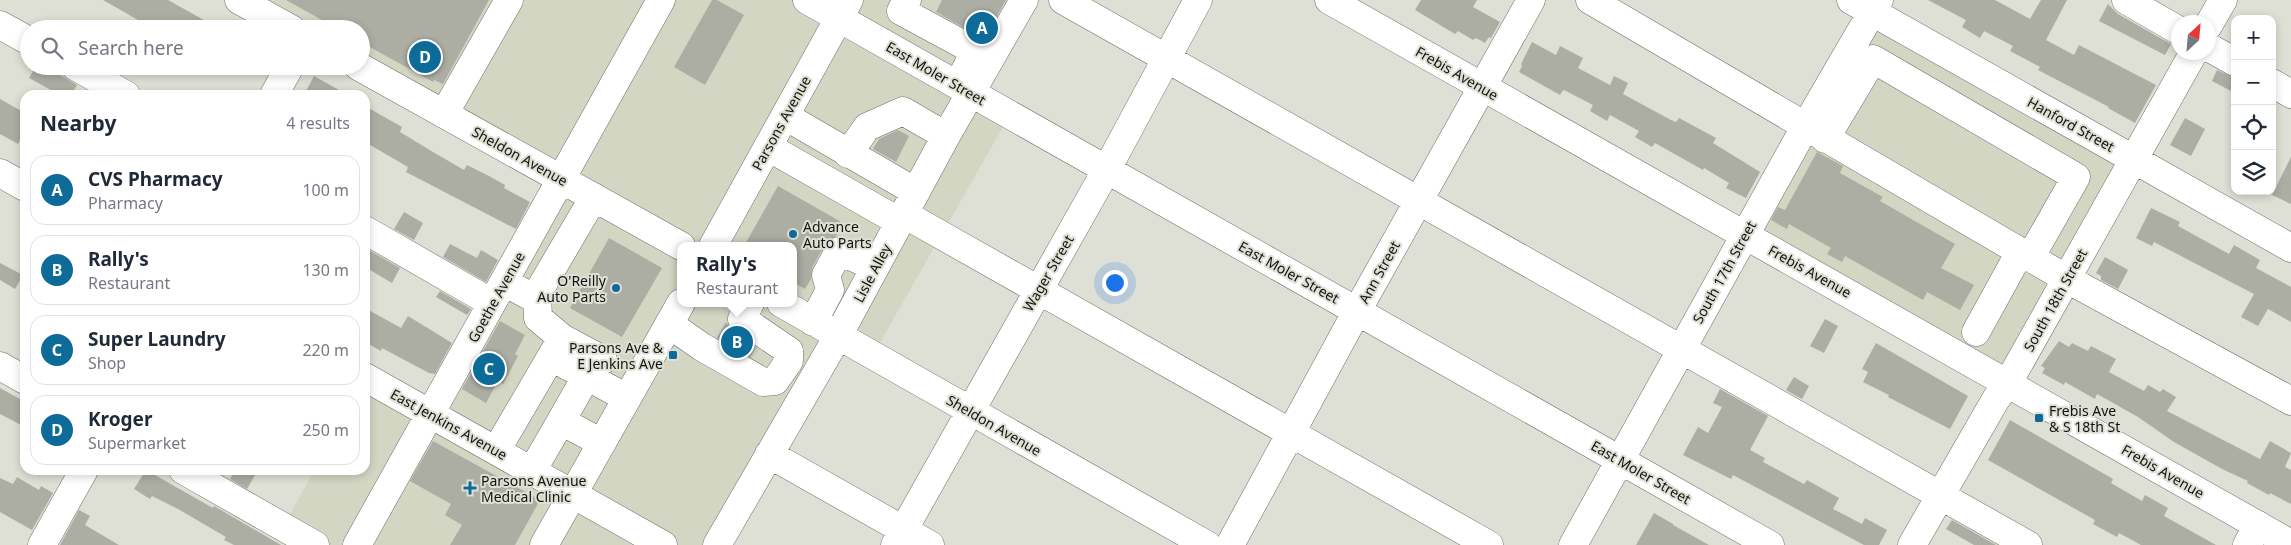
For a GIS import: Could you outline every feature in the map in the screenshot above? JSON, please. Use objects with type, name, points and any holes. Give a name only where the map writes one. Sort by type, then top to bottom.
[{"type":"street","points":[[239,0],[275,20]]},
{"type":"street","points":[[444,114],[509,0]]},
{"type":"street","name":"Goethe Avenue","points":[[357,545],[661,0]]},
{"type":"street","name":"East Moler Street","points":[[809,0],[844,9],[964,89],[1770,545]]},
{"type":"street","points":[[907,0],[901,11],[975,51],[964,89]]},
{"type":"street","name":"Lisle Alley","points":[[717,545],[838,336],[907,209],[946,136],[964,89],[1024,0]]},
{"type":"street","points":[[1063,0],[2028,545]]},
{"type":"street","name":"Wager Street","points":[[899,537],[1107,170],[1198,0]]},
{"type":"street","name":"Frebis Avenue","points":[[1329,0],[2008,383],[2252,535],[2291,544]]},
{"type":"street","name":"Ann Street","points":[[1230,545],[1357,311],[1484,88],[1531,0]]},
{"type":"street","points":[[1590,0],[2067,279],[2291,400]]},
{"type":"street","points":[[2126,0],[2171,26]]},
{"type":"street","points":[[2214,15],[2223,0]]},
{"type":"street","name":"South 17th Street","points":[[1573,545],[1745,235],[1815,133],[1867,4]]},
{"type":"street","name":"Hanford Street","points":[[1867,4],[2134,160],[2291,248]]},
{"type":"street","name":"Parsons Avenue","points":[[715,242],[844,9]]},
{"type":"street","points":[[0,25],[20,36]]},
{"type":"street","points":[[2216,51],[2231,60]]},
{"type":"street","points":[[1815,133],[1873,59],[2076,177],[1976,332]]},
{"type":"street","name":"South 18th Street","points":[[1912,545],[1996,399],[2008,383],[2190,60]]},
{"type":"street","name":"Sheldon Avenue","points":[[370,73],[677,244]]},
{"type":"street","points":[[91,75],[117,90]]},
{"type":"street","points":[[277,90],[285,75]]},
{"type":"street","points":[[2276,85],[2291,94]]},
{"type":"street","points":[[848,154],[867,127],[903,111],[946,136]]},
{"type":"street","points":[[785,116],[848,154],[907,209]]},
{"type":"street","points":[[768,147],[907,209],[1039,291],[1489,545]]},
{"type":"street","points":[[0,173],[20,184]]},
{"type":"street","points":[[594,197],[537,294],[538,318],[556,347],[594,369],[627,398]]},
{"type":"street","points":[[370,232],[498,292],[528,296],[537,294]]},
{"type":"street","points":[[813,322],[830,290],[826,275],[839,251],[875,267]]},
{"type":"street","name":"Sheldon Avenue","points":[[788,307],[1207,545]]},
{"type":"street","points":[[544,545],[675,313],[702,347],[763,382],[775,381],[790,361],[789,351],[746,311]]},
{"type":"street","points":[[496,450],[556,347]]},
{"type":"street","points":[[0,366],[20,377]]},
{"type":"street","points":[[532,471],[594,369]]},
{"type":"street","name":"East Jenkins Avenue","points":[[370,380],[663,545]]},
{"type":"street","points":[[561,421],[602,443]]},
{"type":"street","points":[[510,427],[546,447]]},
{"type":"street","points":[[769,454],[899,537],[930,545]]},
{"type":"street","points":[[42,545],[81,475]]},
{"type":"street","points":[[192,475],[315,545]]},
{"type":"shaded area","points":[[243,0],[1028,0],[975,94],[1011,113],[874,353],[842,336],[720,545],[320,545],[285,524],[311,475],[370,475],[370,379],[430,409],[560,177],[370,71],[370,20],[279,20]]},
{"type":"shaded area","points":[[1873,8],[2138,160],[2009,385],[1744,233]]},
{"type":"building","points":[[103,0],[168,0],[204,20],[138,20]]},
{"type":"building","points":[[286,0],[489,0],[443,84],[434,80],[433,82],[370,47],[370,20],[322,20]]},
{"type":"building","points":[[712,0],[717,0],[744,15],[705,85],[674,67]]},
{"type":"building","points":[[942,0],[1006,0],[984,39],[936,12]]},
{"type":"building","points":[[1421,0],[1477,0],[1473,7],[1500,22],[1491,38],[1489,37],[1485,43],[1476,38],[1473,40],[1458,31],[1455,34],[1415,10]]},
{"type":"building","points":[[1928,0],[1995,0],[2030,19],[2041,0],[2067,0],[2046,40],[2074,55],[2079,45],[2156,85],[2135,123],[2109,107],[2038,70],[2040,67],[2010,51],[2013,46],[1984,31],[1980,38],[1962,27],[1966,20]]},
{"type":"building","points":[[2108,4],[2118,14],[2171,44],[2165,55],[2099,21]]},
{"type":"building","points":[[1532,42],[1556,55],[1560,46],[1583,58],[1578,68],[1610,85],[1614,76],[1628,83],[1623,94],[1671,120],[1676,122],[1679,118],[1716,138],[1713,143],[1760,172],[1746,198],[1726,188],[1729,183],[1704,168],[1703,170],[1655,143],[1652,147],[1635,137],[1639,131],[1610,115],[1607,121],[1590,111],[1593,105],[1563,90],[1560,95],[1519,72]]},
{"type":"building","points":[[2217,70],[2231,76],[2231,91],[2212,81]]},
{"type":"building","points":[[31,75],[61,75],[77,85],[74,90],[51,90],[29,78]]},
{"type":"building","points":[[314,76],[339,90],[307,90]]},
{"type":"building","points":[[0,99],[20,110],[20,140],[18,144],[0,134]]},
{"type":"building","points":[[370,109],[402,127],[400,132],[433,152],[464,170],[467,165],[489,176],[505,185],[504,188],[530,202],[516,229],[406,172],[408,167],[370,145]]},
{"type":"building","points":[[2185,118],[2205,129],[2191,156],[2170,145]]},
{"type":"building","points":[[898,130],[909,136],[896,162],[873,149],[879,139]]},
{"type":"building","points":[[1817,152],[1843,166],[1840,173],[1883,197],[1880,201],[1955,244],[1941,268],[1974,285],[1960,310],[1927,292],[1923,300],[1845,256],[1842,262],[1827,254],[1831,248],[1789,224],[1787,229],[1771,220],[1778,207],[1785,210]]},
{"type":"building","points":[[2291,157],[2291,204],[2272,195],[2276,195],[2276,187]]},
{"type":"building","name":"Advance Auto Parts","points":[[778,186],[843,223],[836,236],[825,244],[812,268],[811,279],[805,289],[797,284],[797,242],[746,242]]},
{"type":"building","points":[[2151,208],[2180,222],[2178,226],[2229,254],[2234,245],[2260,260],[2256,268],[2291,287],[2291,322],[2268,309],[2258,326],[2241,317],[2254,294],[2154,242],[2152,246],[2136,238]]},
{"type":"building","points":[[404,212],[423,223],[414,240],[394,229]]},
{"type":"building","name":"O'Reilly Auto Parts","points":[[609,238],[662,268],[622,337],[570,308]]},
{"type":"building","points":[[450,244],[477,258],[481,250],[498,260],[486,282],[443,257]]},
{"type":"building","points":[[370,251],[400,268],[392,283],[370,270]]},
{"type":"building","points":[[2105,257],[2128,270],[2118,289],[2101,280],[2101,276],[2096,273]]},
{"type":"building","points":[[0,263],[20,273],[20,280],[15,289],[0,280]]},
{"type":"building","points":[[440,291],[471,309],[467,315],[436,297]]},
{"type":"building","points":[[370,311],[401,328],[408,316],[452,343],[435,374],[429,373],[382,348],[381,351],[370,345]]},
{"type":"building","points":[[1825,319],[1838,326],[1824,353],[1810,346]]},
{"type":"building","points":[[500,321],[525,335],[515,354],[518,356],[503,384],[498,381],[486,403],[462,389]]},
{"type":"building","points":[[726,322],[733,332],[756,347],[750,357],[717,338]]},
{"type":"building","points":[[2059,341],[2069,347],[2072,343],[2088,351],[2091,346],[2116,359],[2109,372],[2144,391],[2148,385],[2160,392],[2163,389],[2176,397],[2167,411],[2260,459],[2270,441],[2291,453],[2285,467],[2291,470],[2291,504],[2270,493],[2269,495],[2247,483],[2248,481],[2222,469],[2174,442],[2138,417],[2097,394],[2095,399],[2065,382],[2064,385],[2042,373],[2045,368],[2041,366]]},
{"type":"building","points":[[1876,343],[1968,396],[1950,429],[1863,382],[1868,372],[1862,369]]},
{"type":"building","points":[[1794,377],[1809,386],[1802,399],[1786,390]]},
{"type":"building","points":[[0,388],[20,399],[20,424],[0,414]]},
{"type":"building","points":[[1720,389],[1768,416],[1750,450],[1765,458],[1763,462],[1804,484],[1807,480],[1839,498],[1833,509],[1862,524],[1865,518],[1887,530],[1879,545],[1864,545],[1733,475],[1731,479],[1683,455],[1698,427],[1708,433],[1722,407],[1713,403]]},
{"type":"building","points":[[2010,420],[2113,479],[2111,483],[2142,501],[2145,495],[2168,508],[2164,516],[2216,545],[2141,545],[2119,533],[2117,537],[2093,524],[2095,520],[1988,460]]},
{"type":"building","name":"Parsons Avenue Medical Clinic","points":[[433,441],[540,500],[515,545],[450,545],[462,525],[445,515],[451,504],[410,481]]},
{"type":"building","points":[[143,475],[155,475],[213,508],[214,506],[281,545],[234,545],[224,540],[226,537],[178,509],[152,496],[150,499],[134,489]]},
{"type":"building","points":[[232,475],[255,475],[247,489],[230,479]]},
{"type":"building","points":[[17,477],[39,490],[41,486],[53,493],[32,530],[0,512],[0,478],[13,484]]},
{"type":"building","points":[[79,510],[90,516],[85,525],[119,545],[60,545]]},
{"type":"building","points":[[1654,513],[1673,525],[1709,545],[1636,545]]},
{"type":"building","points":[[1952,520],[1996,545],[1974,545],[1946,529]]},
{"type":"place","name":"CVS Pharmacy","points":[[982,28]]},
{"type":"place","name":"Kroger","points":[[425,57]]},
{"type":"place","name":"Advance Auto Parts","points":[[793,234]]},
{"type":"place","name":"O'Reilly Auto Parts","points":[[616,288]]},
{"type":"place","name":"Rally's","points":[[737,342]]},
{"type":"place","name":"Parsons Ave & E Jenkins Ave","points":[[673,355]]},
{"type":"place","name":"Super Laundry","points":[[489,369]]},
{"type":"place","name":"Frebis Ave & S 18th St","points":[[2039,418]]},
{"type":"place","name":"Parsons Avenue Medical Clinic","points":[[470,488]]}]
